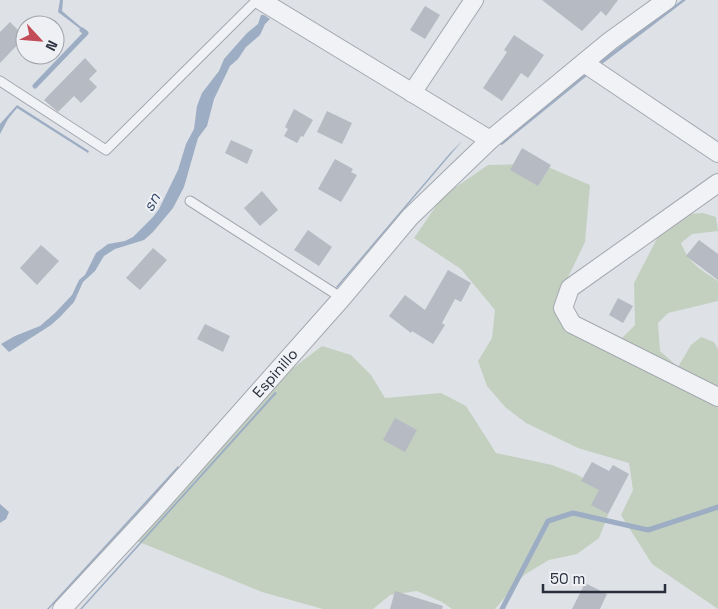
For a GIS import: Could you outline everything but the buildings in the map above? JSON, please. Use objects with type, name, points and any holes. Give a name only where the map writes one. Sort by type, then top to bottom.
[{"type":"street","points":[[412,93],[474,0]]},
{"type":"street","name":"Espinillo","points":[[62,609],[152,512],[342,298],[410,217],[490,140],[610,41],[667,0]]},
{"type":"street","points":[[260,1],[490,140]]},
{"type":"street","points":[[584,63],[718,153]]},
{"type":"street","points":[[718,183],[570,288],[563,308],[572,324],[718,397]]},
{"type":"lane","points":[[0,81],[106,150],[260,1]]},
{"type":"lane","points":[[190,201],[342,298]]},
{"type":"green space","points":[[541,164],[590,185],[585,242],[562,290],[570,319],[617,343],[635,325],[634,283],[664,225],[690,214],[703,213],[716,217],[718,231],[692,234],[681,243],[691,261],[718,281],[718,301],[668,313],[658,323],[660,351],[678,367],[691,345],[701,337],[714,342],[718,349],[718,609],[652,564],[621,515],[633,490],[629,463],[578,448],[526,423],[505,407],[487,386],[478,361],[492,338],[495,310],[461,269],[414,238],[443,196],[488,165]]},
{"type":"green space","points":[[322,346],[351,355],[371,375],[385,398],[441,393],[466,406],[496,453],[552,465],[578,475],[600,489],[608,515],[599,538],[577,554],[549,560],[524,575],[495,609],[452,609],[442,602],[417,591],[390,595],[373,609],[323,609],[262,592],[137,541],[134,515],[177,477],[209,432]]},
{"type":"water","points":[[60,0],[63,0],[62,11],[88,33],[65,17],[65,15],[58,12]]},
{"type":"water","points":[[682,0],[686,0],[602,64],[600,61]]},
{"type":"water","points":[[261,15],[270,19],[265,24],[260,35],[246,47],[238,59],[230,66],[214,99],[207,126],[198,138],[184,187],[173,208],[144,240],[115,249],[104,256],[95,271],[83,282],[74,302],[60,317],[51,325],[9,352],[1,344],[40,326],[55,313],[72,295],[96,253],[108,244],[125,241],[133,237],[159,209],[178,170],[186,144],[194,129],[197,106],[202,93],[219,71],[224,59],[247,33],[258,24]]},
{"type":"water","points":[[586,73],[588,75],[502,145],[500,144]]},
{"type":"water","points":[[17,105],[89,151],[88,153],[17,108],[8,119],[0,134],[0,124]]},
{"type":"water","points":[[463,140],[337,288],[450,153]]},
{"type":"water","points":[[275,392],[277,393],[80,609]]},
{"type":"water","points":[[178,466],[179,468],[47,609]]},
{"type":"water","points":[[0,504],[9,512],[6,519],[0,523]]},
{"type":"waterway","points":[[35,86],[86,33],[82,30]]},
{"type":"waterway","points":[[502,609],[548,521],[573,513],[648,530],[718,507]]},
{"type":"water label","name":"sn","points":[[151,202]]}]
